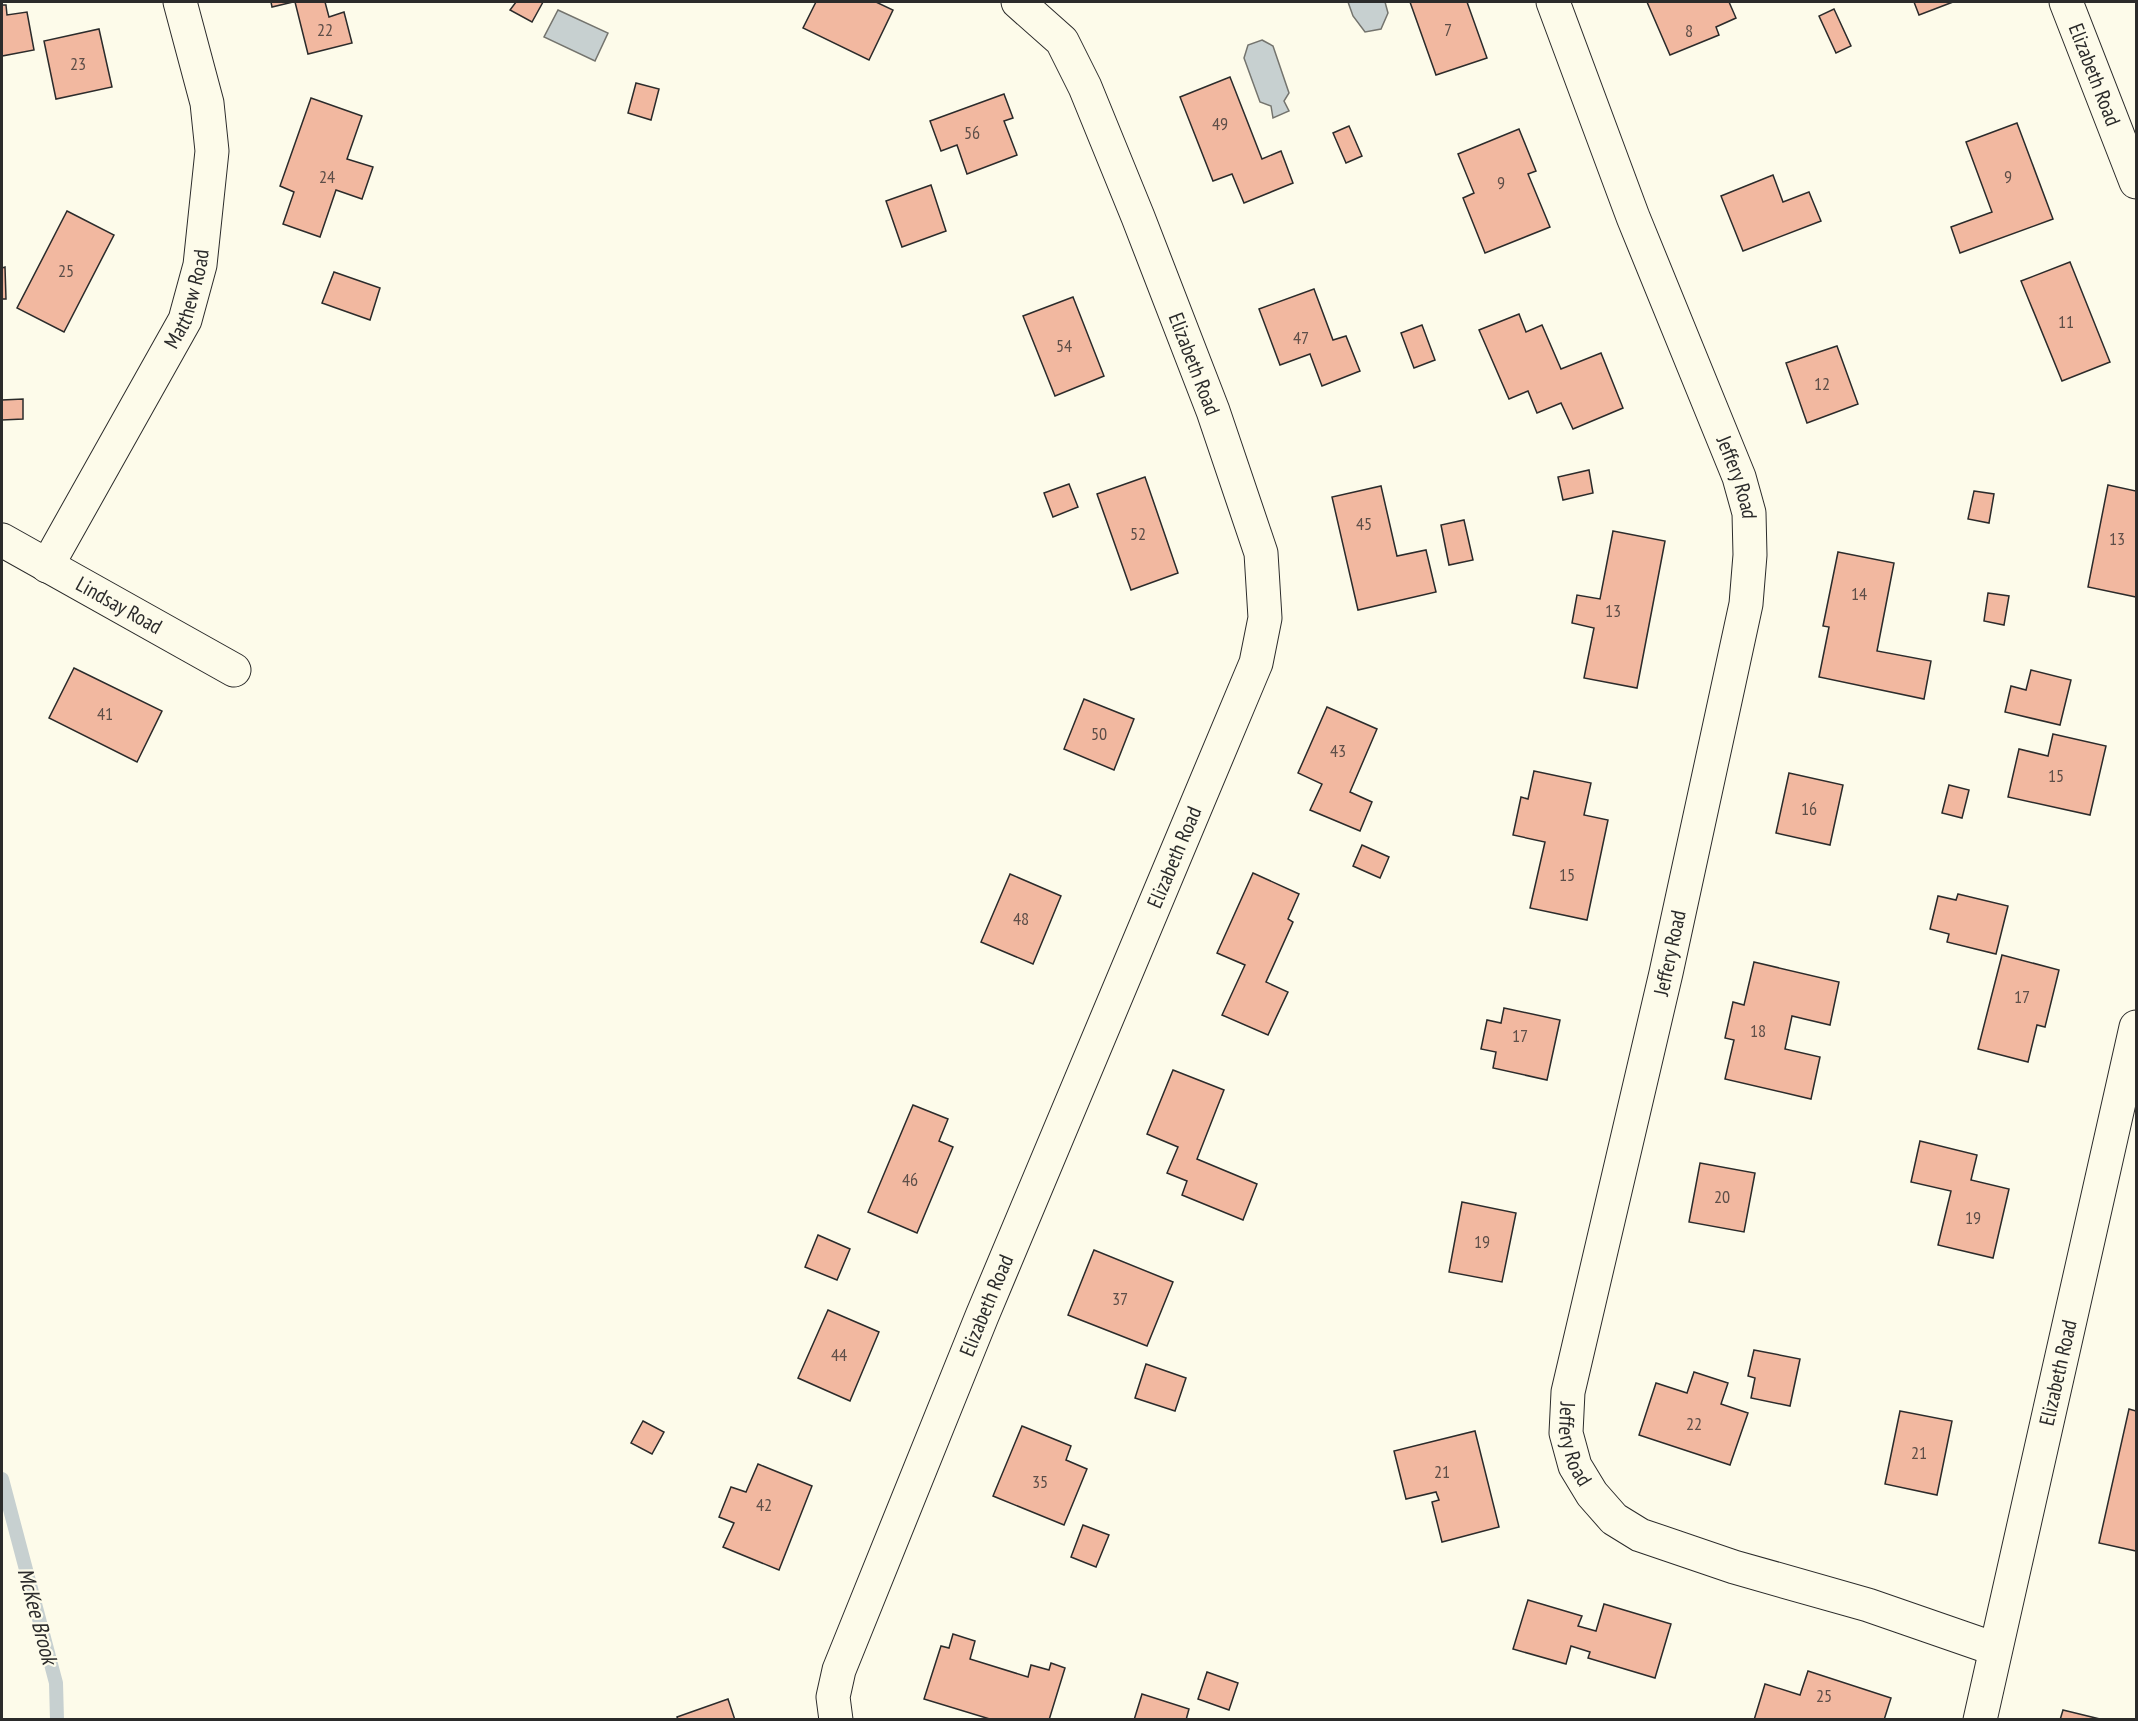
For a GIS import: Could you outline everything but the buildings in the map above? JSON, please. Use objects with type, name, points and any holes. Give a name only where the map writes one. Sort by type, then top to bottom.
[{"type":"street","name":"Matthew Road","points":[[48,566],[185,320],[200,265],[212,151],[207,103],[180,2]]},
{"type":"street","name":"Elizabeth Road","points":[[836,1719],[833,1697],[839,1670],[1000,1272],[1256,663],[1265,618],[1261,553],[1213,411],[1138,217],[1085,87],[1062,41],[1018,2]]},
{"type":"street","name":"Jeffery Road","points":[[1553,2],[1633,217],[1739,477],[1749,513],[1750,555],[1746,604],[1669,962],[1568,1392],[1566,1433],[1575,1467],[1592,1494],[1614,1520],[1640,1534],[1734,1568],[1868,1605],[1995,1649]]},
{"type":"street","name":"Elizabeth Road","points":[[2066,2],[2136,182]]},
{"type":"street","name":"Lindsay Road","points":[[2,540],[234,670]]},
{"type":"street","name":"Elizabeth Road","points":[[1980,1719],[2136,1028]]},
{"type":"shaded area","points":[[1348,2],[1385,2],[1388,13],[1381,29],[1365,32],[1353,16]]},
{"type":"shaded area","points":[[558,10],[608,33],[595,61],[544,37]]},
{"type":"shaded area","points":[[1262,40],[1273,46],[1289,93],[1284,101],[1289,111],[1273,118],[1271,106],[1260,102],[1244,58],[1248,45]]},
{"type":"waterway","name":"McKee Brook","points":[[2,1479],[56,1683],[57,1720]]}]
